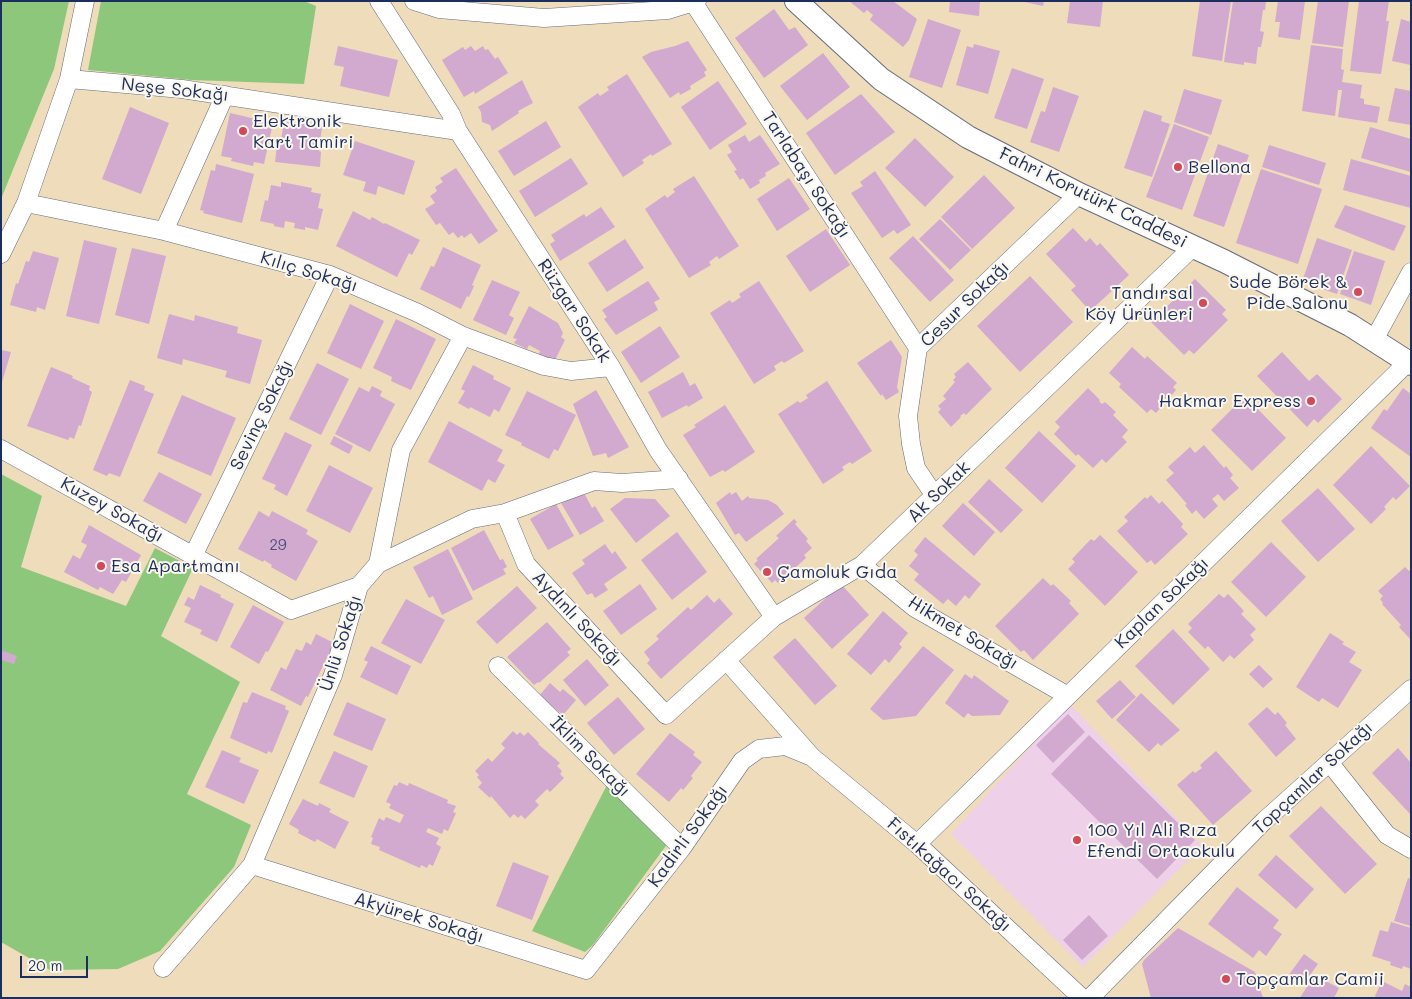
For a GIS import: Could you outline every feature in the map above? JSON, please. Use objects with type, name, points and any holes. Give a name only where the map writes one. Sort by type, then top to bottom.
[{"type":"street","points":[[1,254],[26,203],[69,80],[85,1]]},
{"type":"street","name":"Rüzgar Sokak","points":[[379,1],[451,114],[458,131],[611,367],[658,450],[774,617]]},
{"type":"street","points":[[414,1],[439,10],[544,18],[668,10],[695,2]]},
{"type":"street","points":[[591,1],[605,14]]},
{"type":"street","name":"Fahri Korutürk Caddesi","points":[[796,1],[881,78],[968,137],[1079,194],[1193,247],[1341,321],[1409,363]]},
{"type":"street","name":"Tarlabaşı Sokağı","points":[[695,2],[918,348]]},
{"type":"street","name":"Neşe Sokağı","points":[[69,80],[182,88],[458,131]]},
{"type":"street","points":[[164,231],[225,95]]},
{"type":"street","name":"Cesur Sokağı","points":[[935,496],[916,468],[911,444],[908,416],[918,348],[1079,194]]},
{"type":"street","name":"Kılıç Sokağı","points":[[26,203],[164,231],[330,275],[418,312],[463,336],[544,366],[572,371],[611,367]]},
{"type":"street","name":"Ak Sokak","points":[[666,715],[774,617],[862,565],[1193,247]]},
{"type":"street","points":[[1374,340],[1411,272]]},
{"type":"street","name":"Sevinç Sokağı","points":[[194,554],[330,275]]},
{"type":"street","points":[[378,564],[401,450],[463,336]]},
{"type":"street","name":"Kaplan Sokağı","points":[[917,844],[1409,363]]},
{"type":"street","name":"Kuzey Sokağı","points":[[1,449],[194,554],[291,610],[359,586]]},
{"type":"street","name":"Ünlü Sokağı","points":[[163,968],[252,866],[333,675],[359,586],[378,564],[472,519],[506,513],[594,481],[622,483],[679,479]]},
{"type":"street","name":"Aydınlı Sokağı","points":[[506,513],[526,564],[666,715]]},
{"type":"street","name":"Hikmet Sokağı","points":[[862,565],[915,608],[1068,696]]},
{"type":"street","points":[[726,660],[812,757]]},
{"type":"street","name":"İklim Sokağı","points":[[498,666],[682,848]]},
{"type":"street","name":"Topçamlar Sokağı","points":[[1090,998],[1264,821],[1411,689]]},
{"type":"street","name":"Kadirli Sokağı","points":[[586,970],[682,848],[742,761],[759,749],[785,746],[812,757]]},
{"type":"street","name":"Fıstıkağacı Sokağı","points":[[812,757],[917,844],[1082,998]]},
{"type":"street","points":[[1329,762],[1387,835],[1411,849]]},
{"type":"street","name":"Akyürek Sokağı","points":[[252,866],[586,970]]},
{"type":"shaded area","name":"100 Yıl Ali Rıza Efendi Ortaokulu","points":[[1070,704],[1202,846],[1083,967],[951,834]]},
{"type":"green space","points":[[1,1],[69,1],[54,69],[1,199]]},
{"type":"green space","points":[[101,1],[304,1],[316,6],[304,84],[192,80],[88,70]]},
{"type":"green space","points":[[1,474],[42,496],[21,567],[126,606],[155,548],[193,568],[161,636],[240,682],[187,794],[251,825],[234,867],[160,951],[118,969],[50,970],[1,942]]},
{"type":"green space","points":[[608,783],[671,839],[593,945],[585,952],[532,931]]},
{"type":"building","points":[[849,1],[893,1],[917,19],[909,40],[903,47],[870,20],[873,15],[867,10],[864,13]]},
{"type":"building","points":[[950,1],[980,1],[979,16],[949,12]]},
{"type":"building","points":[[1020,1],[1044,1],[1043,6]]},
{"type":"building","points":[[1070,1],[1103,1],[1100,27],[1067,23]]},
{"type":"building","points":[[1200,1],[1231,1],[1222,61],[1192,56]]},
{"type":"building","points":[[1233,1],[1266,1],[1260,31],[1264,32],[1261,47],[1258,47],[1256,64],[1244,62],[1244,65],[1224,62]]},
{"type":"building","points":[[1278,1],[1305,1],[1300,40],[1278,37],[1280,22],[1275,22]]},
{"type":"building","points":[[1318,1],[1349,1],[1343,47],[1312,43]]},
{"type":"building","points":[[1359,1],[1389,1],[1386,21],[1389,21],[1381,74],[1350,71]]},
{"type":"building","points":[[774,9],[789,30],[795,27],[808,45],[764,78],[735,38]]},
{"type":"building","points":[[928,19],[961,30],[942,88],[909,77]]},
{"type":"building","points":[[1401,19],[1411,22],[1411,65],[1392,61]]},
{"type":"building","points":[[688,41],[707,70],[704,72],[706,76],[690,86],[691,89],[680,95],[679,92],[670,98],[642,57],[651,52]]},
{"type":"building","points":[[974,44],[1000,51],[988,94],[956,85],[967,46],[973,48]]},
{"type":"building","points":[[1311,45],[1343,49],[1341,69],[1344,70],[1342,82],[1362,85],[1360,98],[1364,99],[1364,104],[1380,107],[1377,123],[1338,117],[1342,90],[1338,90],[1335,116],[1302,111]]},
{"type":"building","points":[[338,46],[398,60],[389,97],[340,86],[344,67],[334,65]]},
{"type":"building","points":[[471,46],[475,51],[483,46],[485,50],[488,49],[495,59],[498,57],[508,73],[475,94],[474,91],[464,97],[442,60],[463,47],[465,50]]},
{"type":"building","points":[[823,53],[850,87],[807,120],[780,86]]},
{"type":"building","points":[[1012,68],[1044,79],[1027,129],[994,118]]},
{"type":"building","points":[[627,74],[672,144],[642,160],[644,163],[623,177],[578,107],[598,93],[600,96],[609,90],[607,87]]},
{"type":"building","points":[[522,80],[533,103],[518,111],[519,113],[492,131],[490,125],[482,122],[481,112],[478,107]]},
{"type":"building","points":[[718,81],[747,124],[710,150],[681,107]]},
{"type":"building","points":[[1053,87],[1079,96],[1059,152],[1030,142],[1041,111],[1045,112]]},
{"type":"building","points":[[1395,88],[1411,91],[1411,125],[1388,121]]},
{"type":"building","points":[[1184,89],[1222,100],[1211,135],[1174,122]]},
{"type":"building","points":[[861,94],[895,132],[835,175],[806,133]]},
{"type":"building","points":[[130,107],[169,123],[141,194],[102,179]]},
{"type":"building","points":[[1144,110],[1162,116],[1161,121],[1170,124],[1152,177],[1124,168]]},
{"type":"building","points":[[230,113],[273,123],[264,164],[254,162],[253,166],[231,161],[232,158],[221,156]]},
{"type":"building","points":[[284,121],[322,126],[319,151],[321,152],[320,167],[275,162],[277,146],[280,147]]},
{"type":"building","points":[[546,121],[561,147],[514,176],[498,151]]},
{"type":"building","points":[[1174,124],[1209,137],[1182,210],[1146,197]]},
{"type":"building","points":[[1370,127],[1411,139],[1411,172],[1361,158]]},
{"type":"building","points":[[745,135],[749,142],[760,135],[780,164],[765,173],[766,176],[759,180],[760,183],[750,189],[743,178],[740,180],[734,171],[737,170],[727,155],[732,152],[728,145]]},
{"type":"building","points":[[915,138],[954,177],[925,207],[885,168]]},
{"type":"building","points":[[355,141],[415,161],[404,195],[378,186],[376,195],[363,191],[366,182],[343,175]]},
{"type":"building","points":[[1218,144],[1249,155],[1224,227],[1193,216]]},
{"type":"building","points":[[1269,145],[1326,163],[1319,185],[1262,167]]},
{"type":"building","points":[[571,158],[588,184],[535,217],[519,191]]},
{"type":"building","points":[[1351,159],[1411,176],[1411,208],[1343,190]]},
{"type":"building","points":[[216,164],[254,174],[242,223],[203,213],[204,211],[200,210],[211,170],[215,171]]},
{"type":"building","points":[[456,168],[498,231],[479,244],[471,233],[464,238],[462,235],[458,238],[453,232],[449,235],[440,223],[436,225],[425,209],[435,203],[430,196],[437,191],[435,187],[443,182],[440,178]]},
{"type":"building","points":[[1261,169],[1322,189],[1298,264],[1236,243]]},
{"type":"building","points":[[875,171],[911,225],[897,234],[894,230],[882,238],[851,193],[863,186],[860,182]]},
{"type":"building","points":[[984,175],[1015,208],[972,249],[941,217]]},
{"type":"building","points":[[694,176],[739,246],[719,259],[717,256],[709,262],[711,265],[689,278],[645,209],[665,195],[667,198],[675,192],[673,189]]},
{"type":"building","points":[[789,178],[810,209],[777,231],[757,199]]},
{"type":"building","points":[[281,182],[312,188],[311,192],[321,194],[318,208],[323,209],[318,230],[305,227],[305,230],[294,228],[295,223],[285,221],[284,228],[260,221],[265,200],[268,201],[271,185],[281,187]]},
{"type":"building","points":[[1345,205],[1406,226],[1394,251],[1334,227]]},
{"type":"building","points":[[601,207],[615,227],[560,261],[550,244],[555,241],[551,235],[584,214],[586,217]]},
{"type":"building","points":[[353,211],[370,220],[372,217],[420,240],[412,255],[409,253],[397,277],[336,246]]},
{"type":"building","points":[[940,219],[971,250],[950,270],[919,239]]},
{"type":"building","points":[[1073,228],[1086,242],[1090,238],[1097,246],[1100,243],[1129,275],[1090,311],[1071,290],[1076,286],[1046,254]]},
{"type":"building","points":[[826,229],[850,265],[810,292],[786,256]]},
{"type":"building","points":[[913,236],[954,280],[930,302],[889,258]]},
{"type":"building","points":[[1317,238],[1352,250],[1337,294],[1302,282]]},
{"type":"building","points":[[625,239],[644,268],[607,292],[588,263]]},
{"type":"building","points":[[84,240],[117,248],[99,324],[66,316]]},
{"type":"building","points":[[443,247],[481,265],[469,297],[467,296],[461,309],[420,289],[431,266],[434,267]]},
{"type":"building","points":[[132,248],[166,256],[149,324],[115,315]]},
{"type":"building","points":[[33,251],[59,258],[45,310],[37,307],[36,312],[10,305],[16,283],[18,284],[26,261],[29,262]]},
{"type":"building","points":[[1354,251],[1385,261],[1371,305],[1340,294]]},
{"type":"building","points":[[1030,276],[1073,322],[1020,372],[977,326]]},
{"type":"building","points":[[1195,279],[1226,310],[1222,314],[1228,320],[1194,354],[1189,350],[1184,355],[1151,322]]},
{"type":"building","points":[[492,280],[520,292],[509,315],[514,318],[506,335],[473,320]]},
{"type":"building","points":[[648,281],[660,299],[654,302],[658,310],[616,335],[604,319],[607,317],[602,310]]},
{"type":"building","points":[[759,281],[804,351],[784,363],[782,361],[774,366],[776,370],[754,384],[710,313],[730,300],[732,303],[741,297],[739,294]]},
{"type":"building","points":[[350,304],[384,321],[361,369],[327,353]]},
{"type":"building","points":[[529,306],[558,323],[563,333],[561,337],[565,340],[555,360],[550,358],[549,361],[538,356],[540,351],[529,345],[527,349],[514,343],[517,339],[513,338]]},
{"type":"building","points":[[169,314],[194,321],[195,315],[238,327],[237,333],[262,340],[250,384],[225,377],[227,371],[183,359],[182,365],[157,358]]},
{"type":"building","points":[[396,319],[436,339],[411,390],[391,381],[392,377],[373,368]]},
{"type":"building","points":[[660,326],[680,357],[641,383],[621,352]]},
{"type":"building","points":[[891,340],[902,357],[897,387],[899,392],[886,400],[857,363]]},
{"type":"building","points":[[1132,347],[1145,359],[1147,356],[1177,383],[1173,387],[1176,390],[1156,413],[1151,409],[1147,413],[1119,387],[1121,384],[1109,373]]},
{"type":"building","points":[[1,350],[11,352],[2,382],[1,382]]},
{"type":"building","points":[[1282,352],[1309,381],[1317,374],[1342,399],[1318,423],[1314,419],[1307,427],[1257,376]]},
{"type":"building","points":[[968,362],[992,389],[966,415],[964,413],[960,416],[951,427],[938,412],[941,409],[938,406],[946,399],[943,396],[955,382],[953,380],[956,377],[954,374]]},
{"type":"building","points":[[317,363],[349,379],[321,435],[289,419]]},
{"type":"building","points":[[473,365],[494,376],[493,379],[511,388],[499,412],[494,409],[490,417],[458,403],[465,391],[461,389]]},
{"type":"building","points":[[51,367],[73,376],[72,378],[90,386],[89,390],[92,392],[81,426],[79,425],[74,439],[70,437],[68,440],[27,426]]},
{"type":"building","points":[[683,372],[690,386],[695,383],[703,398],[688,407],[687,405],[662,418],[648,392]]},
{"type":"building","points":[[130,380],[145,386],[144,390],[154,394],[120,477],[109,473],[107,476],[93,470]]},
{"type":"building","points":[[827,381],[872,451],[852,464],[850,462],[842,467],[844,470],[823,484],[778,414],[798,401],[800,403],[808,398],[806,395]]},
{"type":"building","points":[[372,386],[382,391],[380,396],[395,404],[370,452],[335,434],[359,387],[369,392]]},
{"type":"building","points":[[1088,388],[1102,404],[1105,402],[1116,412],[1113,415],[1128,430],[1122,437],[1127,442],[1106,463],[1102,459],[1093,468],[1078,454],[1076,456],[1054,434],[1060,427],[1055,422]]},
{"type":"building","points":[[1403,388],[1411,394],[1411,457],[1371,428],[1384,409],[1387,411]]},
{"type":"building","points":[[596,390],[629,447],[608,458],[606,453],[593,456],[573,404]]},
{"type":"building","points":[[527,391],[576,415],[558,451],[554,449],[549,459],[505,435]]},
{"type":"building","points":[[182,395],[236,418],[211,476],[157,453]]},
{"type":"building","points":[[1245,396],[1286,438],[1252,471],[1211,430]]},
{"type":"building","points":[[725,405],[755,452],[725,472],[723,470],[710,477],[683,435],[696,427],[694,425]]},
{"type":"building","points":[[449,421],[503,450],[497,461],[505,465],[495,483],[488,479],[482,491],[428,462]]},
{"type":"building","points":[[1039,431],[1076,466],[1042,503],[1005,468]]},
{"type":"building","points":[[285,432],[312,445],[287,496],[274,489],[276,485],[262,479]]},
{"type":"building","points":[[334,436],[353,446],[349,454],[330,444]]},
{"type":"building","points":[[1204,445],[1224,468],[1226,466],[1233,475],[1230,478],[1239,488],[1224,501],[1218,494],[1212,499],[1218,506],[1204,519],[1196,510],[1192,514],[1185,505],[1187,504],[1166,480],[1174,473],[1168,467],[1190,447],[1195,453]]},
{"type":"building","points":[[1371,446],[1410,486],[1396,500],[1393,497],[1384,507],[1386,509],[1371,524],[1333,485]]},
{"type":"building","points":[[329,465],[373,488],[350,533],[306,511]]},
{"type":"building","points":[[159,472],[202,494],[186,524],[143,501]]},
{"type":"building","points":[[989,479],[1023,510],[1001,533],[968,502]]},
{"type":"building","points":[[1318,488],[1355,529],[1318,562],[1281,521]]},
{"type":"building","points":[[583,491],[592,508],[595,506],[604,521],[580,535],[561,503]]},
{"type":"building","points":[[730,492],[731,495],[736,492],[742,501],[748,496],[749,498],[768,500],[777,505],[784,514],[746,542],[739,533],[735,535],[716,503]]},
{"type":"building","points":[[1151,495],[1159,504],[1162,501],[1183,524],[1181,527],[1188,534],[1155,565],[1151,560],[1147,563],[1117,531],[1128,521],[1124,517],[1145,497],[1147,499]]},
{"type":"building","points":[[625,498],[655,499],[670,516],[636,543],[610,509]]},
{"type":"building","points":[[963,503],[995,532],[974,556],[942,526]]},
{"type":"building","points":[[556,504],[574,536],[548,550],[530,519]]},
{"type":"building","points":[[259,511],[269,517],[272,511],[308,530],[306,534],[318,541],[296,581],[271,567],[272,565],[264,560],[263,562],[238,549]]},
{"type":"building","points":[[794,519],[797,522],[795,524],[808,539],[806,541],[812,548],[804,555],[806,558],[778,583],[775,580],[772,583],[754,564],[758,560],[756,559],[779,538],[776,536]]},
{"type":"building","name":"Esa Apartmanı","points":[[89,525],[141,555],[126,582],[122,580],[113,594],[100,587],[98,590],[64,572],[73,555],[80,559],[87,545],[81,542]]},
{"type":"building","points":[[484,530],[500,560],[503,559],[507,567],[503,569],[506,574],[473,591],[451,548]]},
{"type":"building","points":[[677,532],[707,572],[672,600],[641,560]]},
{"type":"building","points":[[1100,535],[1138,572],[1105,606],[1068,569],[1075,562],[1072,559],[1091,539],[1094,541]]},
{"type":"building","points":[[925,537],[981,584],[969,599],[965,595],[956,606],[948,599],[943,604],[914,580],[919,574],[909,566],[918,555],[914,551]]},
{"type":"building","points":[[1271,542],[1306,577],[1266,617],[1231,582]]},
{"type":"building","points":[[605,544],[612,554],[615,551],[627,568],[604,584],[608,590],[595,598],[592,593],[587,595],[572,573],[585,564],[582,560]]},
{"type":"building","points":[[448,549],[473,599],[442,615],[433,596],[429,598],[413,567]]},
{"type":"building","points":[[1405,567],[1409,571],[1411,569],[1411,640],[1399,627],[1401,625],[1382,604],[1380,599],[1383,596],[1378,591]]},
{"type":"building","points":[[1043,578],[1051,586],[1053,584],[1071,601],[1069,603],[1079,614],[1033,660],[1024,650],[1021,652],[995,626]]},
{"type":"building","points":[[640,584],[657,609],[621,635],[603,611]]},
{"type":"building","points":[[841,584],[869,615],[832,649],[804,618]]},
{"type":"building","points":[[200,585],[221,595],[220,597],[234,604],[217,642],[200,634],[202,630],[184,622],[191,608],[184,605],[188,597],[194,600]]},
{"type":"building","points":[[517,586],[537,608],[497,644],[476,622]]},
{"type":"building","points":[[1219,594],[1224,598],[1228,594],[1244,611],[1241,614],[1256,629],[1250,635],[1254,640],[1234,659],[1230,655],[1223,662],[1208,646],[1205,649],[1188,632],[1192,628],[1188,624]]},
{"type":"building","points":[[707,595],[714,603],[719,598],[733,614],[661,679],[647,663],[650,660],[644,652],[659,639],[656,636],[688,607],[691,610]]},
{"type":"building","points":[[406,599],[445,620],[421,664],[381,643]]},
{"type":"building","points":[[253,605],[284,622],[268,652],[266,651],[259,664],[230,647]]},
{"type":"building","points":[[883,611],[908,633],[899,644],[902,647],[889,663],[885,659],[871,675],[847,654]]},
{"type":"building","points":[[547,622],[571,649],[567,652],[570,655],[539,683],[534,685],[507,657]]},
{"type":"building","points":[[1173,629],[1210,669],[1173,705],[1135,666]]},
{"type":"building","points":[[1330,633],[1344,642],[1342,644],[1356,652],[1349,662],[1362,670],[1338,708],[1322,698],[1319,702],[1296,687]]},
{"type":"building","points":[[316,634],[334,643],[308,697],[306,696],[301,706],[270,690],[281,667],[286,670],[296,649],[302,651],[306,642],[311,645]]},
{"type":"building","points":[[795,638],[837,686],[815,705],[773,657]]},
{"type":"building","points":[[371,646],[411,666],[397,695],[360,677],[368,662],[364,660]]},
{"type":"building","points":[[923,646],[954,670],[916,716],[883,720],[870,709]]},
{"type":"building","points":[[1,650],[17,656],[14,664],[1,660]]},
{"type":"building","points":[[587,659],[609,685],[585,706],[563,680]]},
{"type":"building","points":[[1259,665],[1273,679],[1263,688],[1249,674]]},
{"type":"building","points":[[965,674],[972,679],[974,675],[1009,701],[1000,715],[972,716],[968,713],[964,718],[945,703]]},
{"type":"building","points":[[1120,680],[1136,697],[1112,719],[1096,701]]},
{"type":"building","points":[[550,683],[560,692],[563,689],[576,700],[563,715],[539,696]]},
{"type":"building","points":[[252,692],[286,706],[285,709],[289,711],[272,753],[268,751],[267,754],[230,738],[243,702],[247,703]]},
{"type":"building","points":[[1141,693],[1180,730],[1161,746],[1158,743],[1149,752],[1116,720]]},
{"type":"building","points":[[618,697],[645,729],[614,755],[587,723]]},
{"type":"building","points":[[347,702],[386,719],[372,751],[333,735]]},
{"type":"building","points":[[1267,707],[1275,715],[1278,712],[1296,739],[1276,757],[1248,724]]},
{"type":"building","points":[[1068,714],[1085,732],[1053,763],[1036,745]]},
{"type":"building","points":[[513,731],[517,735],[520,732],[524,736],[528,732],[538,744],[560,763],[557,766],[562,771],[560,774],[564,778],[550,792],[547,789],[535,801],[539,805],[525,819],[521,815],[518,818],[514,814],[510,818],[491,796],[490,798],[478,787],[482,783],[475,771],[488,758],[492,762],[505,748],[501,744]]},
{"type":"building","points":[[670,733],[695,752],[693,755],[702,762],[691,776],[693,778],[669,802],[636,774]]},
{"type":"building","points":[[1089,735],[1195,840],[1157,879],[1051,774]]},
{"type":"building","points":[[1398,748],[1411,763],[1411,815],[1372,773]]},
{"type":"building","points":[[222,750],[241,758],[239,762],[259,770],[244,804],[205,787]]},
{"type":"building","points":[[334,751],[368,766],[354,798],[319,783]]},
{"type":"building","points":[[1216,751],[1252,791],[1213,825],[1177,785],[1193,771],[1195,773],[1202,768],[1200,765]]},
{"type":"building","points":[[399,782],[408,786],[409,783],[448,800],[447,803],[456,806],[453,812],[456,813],[448,831],[444,829],[442,834],[428,828],[426,832],[439,838],[436,844],[441,847],[433,866],[429,864],[427,868],[421,865],[420,868],[379,850],[380,847],[371,844],[373,838],[371,837],[379,818],[384,821],[386,817],[400,823],[404,815],[389,808],[391,804],[386,802],[394,785],[397,786]]},
{"type":"building","points":[[303,799],[318,806],[319,803],[331,809],[329,812],[349,822],[335,849],[317,839],[315,842],[298,833],[299,830],[289,824]]},
{"type":"building","points":[[1321,806],[1377,864],[1345,894],[1289,836]]},
{"type":"building","points":[[1276,855],[1314,889],[1296,909],[1258,875]]},
{"type":"building","points":[[513,862],[549,876],[532,920],[496,906]]},
{"type":"building","points":[[1408,878],[1411,879],[1411,926],[1394,921]]},
{"type":"building","points":[[1237,887],[1279,920],[1273,928],[1282,934],[1266,956],[1259,950],[1253,958],[1208,924]]},
{"type":"building","points":[[1089,915],[1108,936],[1082,960],[1063,940]]},
{"type":"building","points":[[1391,922],[1411,928],[1411,969],[1403,966],[1402,969],[1390,965],[1391,962],[1372,956],[1380,930],[1388,932]]},
{"type":"building","points":[[1178,928],[1255,972],[1263,998],[1151,998],[1142,964]]},
{"type":"building","points":[[1304,954],[1318,964],[1302,986],[1288,976]]},
{"type":"building","points":[[1314,975],[1339,988],[1334,998],[1300,998]]},
{"type":"building","points":[[1382,981],[1402,991],[1405,984],[1411,987],[1411,998],[1377,998],[1375,996]]},
{"type":"place","name":"Elektronik Kart Tamiri","points":[[243,131]]},
{"type":"place","name":"Bellona","points":[[1178,167]]},
{"type":"place","name":"Sude Börek & Pide Salonu","points":[[1358,292]]},
{"type":"place","name":"Tandırsal Köy Ürünleri","points":[[1203,303]]},
{"type":"place","name":"Hakmar Express","points":[[1311,401]]},
{"type":"place","name":"Esa Apartmanı","points":[[101,566]]},
{"type":"place","name":"Çamoluk Gıda","points":[[767,572]]},
{"type":"place","name":"100 Yıl Ali Rıza Efendi Ortaokulu","points":[[1077,840]]},
{"type":"place","name":"Topçamlar Camii","points":[[1226,979]]}]
